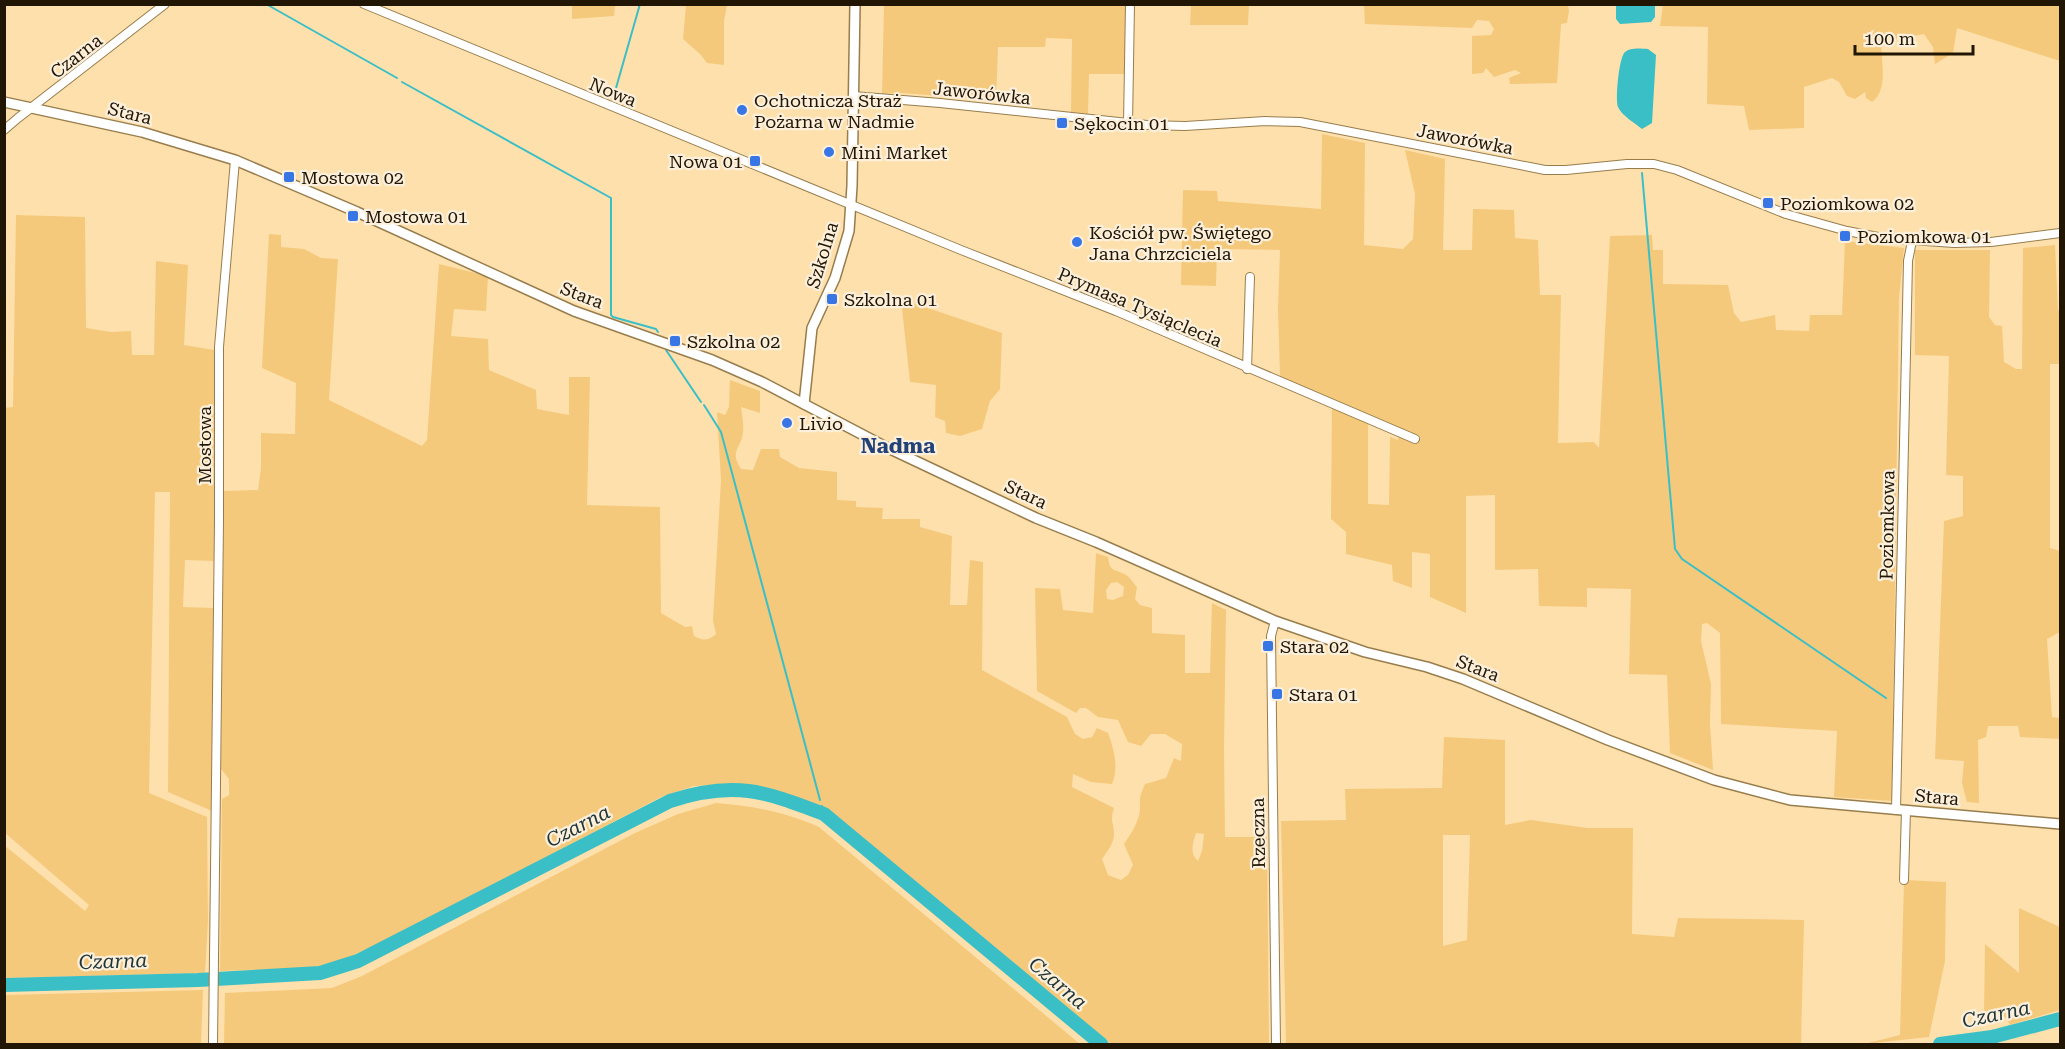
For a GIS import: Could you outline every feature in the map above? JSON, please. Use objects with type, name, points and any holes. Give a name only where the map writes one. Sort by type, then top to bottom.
[{"type":"street","name":"Czarna","points":[[4,130],[165,4]]},
{"type":"street","name":"Nowa","points":[[364,4],[852,205]]},
{"type":"street","name":"Szkolna","points":[[804,404],[812,328],[841,260],[849,231],[852,205],[855,4]]},
{"type":"street","points":[[1128,124],[1130,4]]},
{"type":"street","name":"Jaworówka","points":[[853,96],[940,103],[1128,124],[1185,126],[1265,121],[1300,122],[1545,170],[1654,164],[1803,219],[1868,236],[1912,241],[1991,242],[2061,233]]},
{"type":"street","name":"Stara","points":[[4,102],[142,132],[235,160],[357,212],[574,311],[712,360],[886,447],[1036,518],[1275,621],[1365,652],[1463,679],[1638,752],[1714,780],[1790,800],[2061,824]]},
{"type":"street","name":"Mostowa","points":[[213,1044],[219,347],[235,160]]},
{"type":"street","name":"Prymasa Tysiąclecia","points":[[852,205],[1116,311],[1415,439]]},
{"type":"street","name":"Poziomkowa","points":[[1904,880],[1901,810],[1908,261],[1912,241]]},
{"type":"street","points":[[1248,369],[1250,277]]},
{"type":"street","name":"Rzeczna","points":[[1275,621],[1271,636],[1276,1044]]},
{"type":"shaded area","points":[[572,5],[615,5],[614,16],[572,19]]},
{"type":"shaded area","points":[[686,5],[727,5],[724,21],[724,65],[707,63],[683,39]]},
{"type":"shaded area","points":[[884,5],[1126,5],[1125,74],[1089,74],[1088,114],[1071,112],[1072,39],[1046,38],[1045,47],[998,47],[996,100],[901,93],[882,94]]},
{"type":"shaded area","points":[[1191,5],[1249,5],[1248,25],[1190,25]]},
{"type":"shaded area","points":[[1364,5],[1568,5],[1567,23],[1561,24],[1557,83],[1510,84],[1509,78],[1521,73],[1515,70],[1494,77],[1486,68],[1483,73],[1472,74],[1472,36],[1491,35],[1494,29],[1489,21],[1477,20],[1472,28],[1365,24]]},
{"type":"shaded area","points":[[1663,5],[2060,5],[2060,61],[1957,28],[1953,53],[1935,64],[1933,47],[1924,34],[1896,39],[1881,38],[1883,72],[1881,89],[1872,102],[1866,98],[1865,92],[1855,99],[1847,96],[1839,82],[1832,78],[1804,87],[1804,128],[1749,130],[1744,106],[1707,104],[1708,27],[1660,26]]},
{"type":"shaded area","points":[[1322,134],[1365,143],[1364,245],[1403,249],[1413,239],[1415,194],[1405,150],[1445,159],[1443,250],[1472,250],[1473,209],[1514,210],[1515,238],[1538,240],[1540,295],[1561,295],[1558,443],[1594,442],[1599,448],[1610,236],[1652,235],[1653,250],[1663,250],[1663,284],[1728,285],[1734,313],[1741,322],[1775,315],[1776,330],[1809,331],[1810,315],[1842,315],[1845,241],[1904,248],[1899,298],[1892,801],[1834,797],[1837,731],[1721,724],[1720,633],[1707,623],[1702,624],[1701,641],[1711,684],[1710,724],[1713,770],[1670,753],[1667,675],[1629,674],[1631,589],[1587,588],[1587,607],[1539,606],[1538,569],[1495,570],[1495,495],[1466,496],[1466,613],[1430,597],[1430,554],[1412,552],[1412,588],[1393,581],[1392,565],[1346,554],[1346,532],[1331,519],[1332,399],[1280,376],[1278,309],[1280,250],[1217,249],[1216,286],[1181,285],[1183,190],[1217,191],[1218,201],[1321,209]],"holes":[[[1368,415],[1398,427],[1398,440],[1390,437],[1389,505],[1368,504]]]},
{"type":"shaded area","points":[[16,215],[85,217],[86,328],[111,332],[131,331],[132,355],[154,355],[156,261],[188,265],[184,345],[214,350],[214,561],[185,560],[183,607],[214,608],[212,811],[168,792],[170,492],[155,492],[149,793],[207,817],[208,921],[205,973],[5,978],[4,845],[85,911],[89,905],[4,832],[4,408],[13,407]]},
{"type":"shaded area","points":[[269,234],[281,235],[281,247],[304,249],[321,258],[338,259],[329,400],[422,446],[427,440],[439,264],[488,276],[486,311],[454,309],[451,336],[488,339],[489,370],[536,390],[537,409],[569,415],[569,377],[590,377],[587,505],[660,507],[661,613],[685,627],[692,626],[694,636],[703,639],[716,634],[713,620],[721,480],[717,412],[725,415],[729,407],[730,380],[760,391],[760,413],[741,407],[743,432],[736,458],[741,469],[753,470],[761,449],[779,449],[780,457],[799,468],[837,472],[837,500],[856,501],[856,507],[883,508],[882,519],[920,519],[920,527],[952,536],[950,605],[967,605],[970,560],[983,562],[982,670],[1067,717],[1075,734],[1083,739],[1092,737],[1097,728],[1108,733],[1114,752],[1115,765],[1112,784],[1091,782],[1073,774],[1072,787],[1114,808],[1113,839],[1102,859],[1108,875],[1121,880],[1128,875],[1133,865],[1124,844],[1140,813],[1141,796],[1145,784],[1166,778],[1174,758],[1181,761],[1182,744],[1165,734],[1151,734],[1141,746],[1128,742],[1118,720],[1098,717],[1086,708],[1080,708],[1076,713],[1037,691],[1035,588],[1060,589],[1063,610],[1093,613],[1096,553],[1108,557],[1112,568],[1127,576],[1137,587],[1135,599],[1140,605],[1152,608],[1152,633],[1185,635],[1185,673],[1210,673],[1212,603],[1226,610],[1225,837],[1267,837],[1269,1044],[1110,1044],[876,850],[817,805],[769,789],[731,784],[694,786],[661,797],[393,937],[345,959],[311,968],[220,971],[222,799],[229,795],[229,779],[221,769],[224,491],[258,490],[261,468],[261,433],[295,434],[296,383],[262,368]],"holes":[[[1117,582],[1124,587],[1123,596],[1113,600],[1107,599],[1106,590],[1111,583]],[[1196,833],[1204,834],[1198,861],[1193,851]]]},
{"type":"shaded area","points":[[2055,245],[2058,310],[2060,311],[2060,364],[2050,364],[2050,548],[2060,551],[2060,632],[2047,639],[2052,717],[2060,718],[2060,739],[2020,737],[2018,726],[1988,726],[1986,737],[1978,740],[1979,803],[1967,802],[1962,783],[1964,761],[1935,759],[1944,521],[1963,516],[1963,476],[1946,475],[1949,356],[1915,355],[1915,250],[1990,250],[1989,317],[1995,325],[2002,326],[2004,362],[2016,369],[2022,369],[2023,248]]},
{"type":"shaded area","points":[[901,299],[1002,333],[1000,389],[990,401],[982,429],[960,436],[946,433],[945,421],[935,417],[936,385],[910,382]]},
{"type":"shaded area","points":[[1444,737],[1505,740],[1505,825],[1531,820],[1587,828],[1633,828],[1632,934],[1674,937],[1678,918],[1804,920],[1801,1044],[1286,1044],[1281,821],[1346,820],[1345,789],[1442,788]],"holes":[[[1443,835],[1470,835],[1467,940],[1443,946]]]},
{"type":"shaded area","points":[[716,803],[769,810],[819,827],[1080,1044],[224,1044],[225,993],[332,988],[362,976],[635,833],[678,814]]},
{"type":"shaded area","points":[[1904,880],[1946,882],[1945,961],[1929,1037],[1864,1044],[1900,1035]]},
{"type":"shaded area","points":[[2019,908],[2060,927],[2060,1010],[2010,1025],[2000,1014],[1984,1013],[1985,944],[2019,973]]},
{"type":"shaded area","points":[[203,990],[201,1044],[5,1044],[5,995]]},
{"type":"water","points":[[1616,5],[1655,5],[1655,17],[1651,22],[1620,24],[1616,19]]},
{"type":"water","points":[[1633,49],[1648,49],[1656,55],[1652,123],[1642,129],[1618,107],[1617,87],[1619,69],[1625,52]]},
{"type":"waterway","points":[[266,4],[397,78]]},
{"type":"waterway","points":[[616,88],[640,4]]},
{"type":"waterway","points":[[402,82],[611,198],[611,315],[656,329],[658,332]]},
{"type":"waterway","points":[[1642,173],[1675,549],[1682,559],[1886,698]]},
{"type":"waterway","points":[[666,350],[701,402]]},
{"type":"waterway","points":[[704,405],[721,432],[820,800]]},
{"type":"waterway","name":"Czarna","points":[[4,985],[198,980],[320,973],[358,961],[670,801],[713,791],[731,790],[766,794],[824,814],[1101,1044]]},
{"type":"waterway","name":"Czarna","points":[[822,806],[824,814]]},
{"type":"waterway","name":"Czarna","points":[[1940,1044],[1992,1037],[2060,1019]]},
{"type":"place","name":"Ochotnicza Straż Pożarna w Nadmie","points":[[742,110]]},
{"type":"place","name":"Sękocin 01","points":[[1062,123]]},
{"type":"place","name":"Mini Market","points":[[829,152]]},
{"type":"place","name":"Nowa 01","points":[[755,161]]},
{"type":"place","name":"Mostowa 02","points":[[289,177]]},
{"type":"place","name":"Poziomkowa 02","points":[[1768,203]]},
{"type":"place","name":"Mostowa 01","points":[[353,216]]},
{"type":"place","name":"Poziomkowa 01","points":[[1845,236]]},
{"type":"place","name":"Kościół pw. Świętego Jana Chrzciciela","points":[[1077,242]]},
{"type":"place","name":"Szkolna 01","points":[[832,299]]},
{"type":"place","name":"Szkolna 02","points":[[675,341]]},
{"type":"place","name":"Livio","points":[[787,423]]},
{"type":"place","name":"Stara 02","points":[[1268,646]]},
{"type":"place","name":"Stara 01","points":[[1277,694]]},
{"type":"district","name":"Nadma","points":[[898,446]]}]
